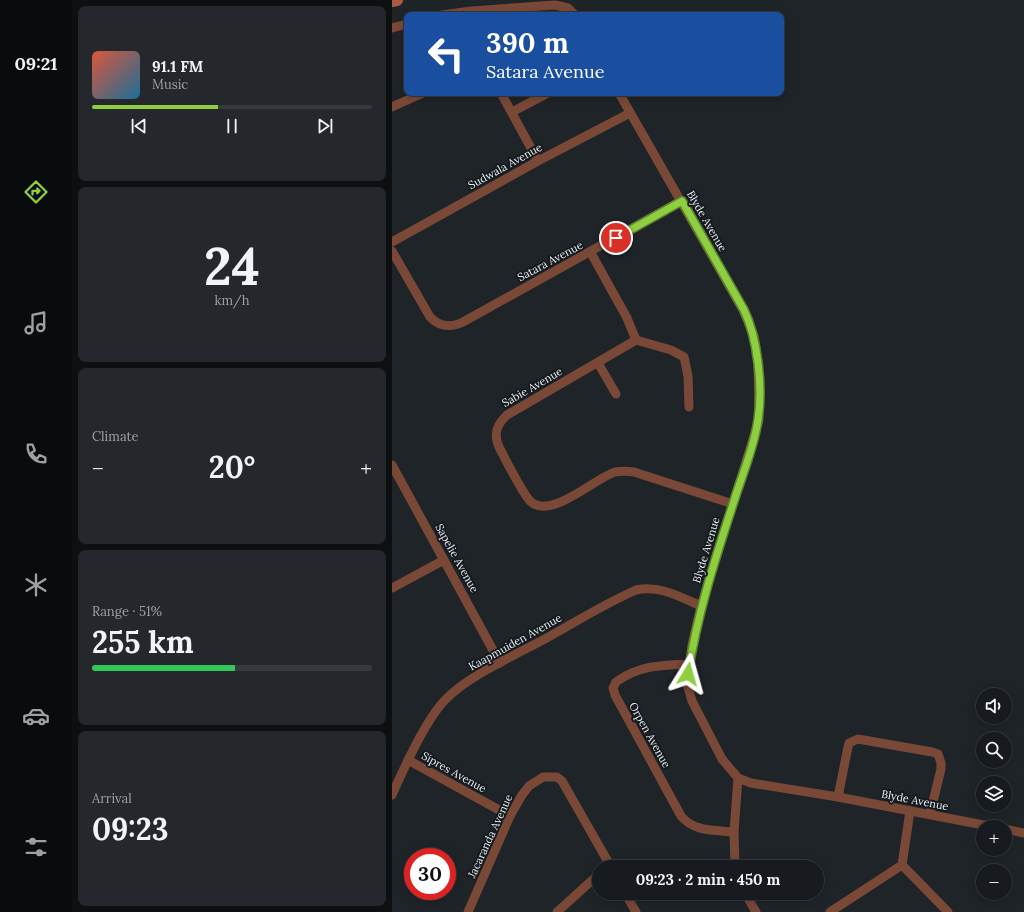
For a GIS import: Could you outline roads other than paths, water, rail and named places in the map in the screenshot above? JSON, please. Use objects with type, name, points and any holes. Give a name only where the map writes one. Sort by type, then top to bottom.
[{"type":"main road","points":[[392,1],[397,0]]},
{"type":"street","points":[[464,12],[555,5],[568,8],[572,12]]},
{"type":"street","points":[[392,28],[404,25]]},
{"type":"street","points":[[392,107],[416,96]]},
{"type":"street","points":[[504,96],[538,161]]},
{"type":"street","points":[[512,112],[542,96]]},
{"type":"street","name":"Blyde Avenue","points":[[621,96],[744,310],[750,323],[758,361],[758,420],[701,606],[689,664],[688,687],[692,701],[722,759],[738,778],[774,788],[838,797],[976,823]]},
{"type":"street","name":"Sudwala Avenue","points":[[392,242],[538,161],[630,113]]},
{"type":"street","name":"Satara Avenue","points":[[392,251],[430,317],[435,322],[449,327],[463,322],[682,201]]},
{"type":"street","points":[[590,253],[627,318],[636,340],[671,350],[684,357],[688,376],[689,407]]},
{"type":"street","name":"Sabie Avenue","points":[[636,340],[507,415],[500,421],[497,428],[498,444],[530,501],[538,506],[552,505],[614,472],[625,471],[634,472],[733,504]]},
{"type":"street","points":[[598,362],[616,394]]},
{"type":"street","name":"Sapelie Avenue","points":[[392,465],[500,663]]},
{"type":"street","points":[[392,588],[444,560]]},
{"type":"street","name":"Kaapmuiden Avenue","points":[[392,795],[408,760],[434,715],[444,701],[456,690],[500,663],[636,590],[646,588],[662,590],[701,606]]},
{"type":"street","name":"Orpen Avenue","points":[[689,664],[651,665],[642,668],[616,682],[613,688],[615,695],[681,816],[687,823],[701,829],[734,832]]},
{"type":"street","points":[[838,797],[848,747],[853,740],[858,739],[932,752],[938,754],[941,763],[930,814]]},
{"type":"street","name":"Sipres Avenue","points":[[408,760],[510,816]]},
{"type":"street","name":"Jacaranda Avenue","points":[[468,912],[510,816],[522,795],[532,783],[543,777],[556,777],[562,781],[606,860]]},
{"type":"street","points":[[735,860],[734,832],[738,778]]},
{"type":"street","points":[[830,912],[902,865],[910,811]]},
{"type":"street","points":[[1012,830],[1024,833]]},
{"type":"street","points":[[902,865],[948,912]]},
{"type":"street","points":[[562,910],[592,881]]},
{"type":"street","points":[[630,900],[636,912]]},
{"type":"street","points":[[749,900],[756,912]]}]
